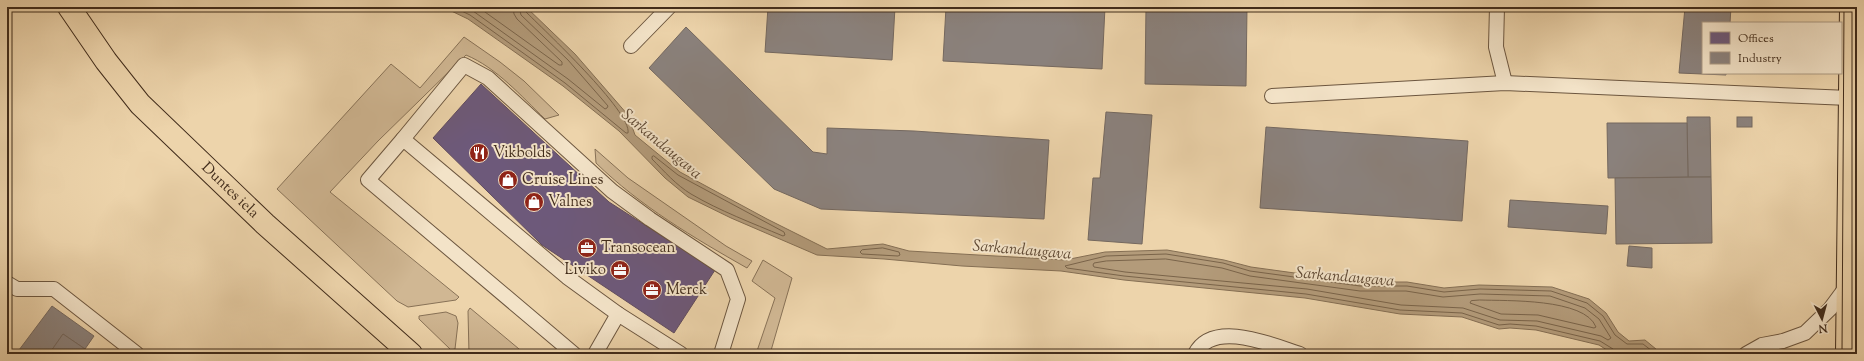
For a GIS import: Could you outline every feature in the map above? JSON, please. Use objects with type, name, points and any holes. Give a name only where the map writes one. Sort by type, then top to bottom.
[{"type":"main road","name":"Duntes iela","points":[[69,7],[106,61],[140,104],[265,224],[411,354]]},
{"type":"main road","points":[[1847,354],[1851,294],[1849,98],[1854,43],[1851,7]]},
{"type":"lane","points":[[631,46],[669,7]]},
{"type":"lane","points":[[1497,7],[1496,47],[1505,83]]},
{"type":"lane","points":[[574,354],[368,180],[464,65],[488,78],[612,191],[650,219],[727,270],[738,299],[721,354]]},
{"type":"lane","points":[[1272,96],[1505,83],[1849,98]]},
{"type":"lane","points":[[403,139],[567,277],[618,314],[681,354]]},
{"type":"lane","points":[[7,283],[17,289],[54,289],[137,354]]},
{"type":"lane","points":[[1746,354],[1762,345],[1782,341],[1805,333],[1830,309],[1851,294]]},
{"type":"lane","points":[[595,354],[618,314]]},
{"type":"lane","points":[[1196,354],[1203,343],[1219,338],[1240,336],[1300,354]]},
{"type":"shaded area","points":[[464,37],[524,81],[559,115],[545,119],[518,92],[498,75],[488,67],[466,55],[378,141],[330,192],[459,297],[456,300],[408,307],[397,301],[277,189],[391,64],[420,88]]},
{"type":"shaded area","points":[[595,149],[628,178],[726,246],[752,261],[747,268],[668,220],[613,179],[596,163]]},
{"type":"shaded area","points":[[763,260],[792,278],[770,354],[756,354],[775,298],[752,281]]},
{"type":"shaded area","points":[[470,308],[525,354],[469,354],[468,311]]},
{"type":"shaded area","points":[[446,312],[456,316],[458,323],[455,349],[451,350],[419,319],[419,316]]},
{"type":"water","points":[[443,7],[526,7],[575,54],[628,115],[635,135],[680,172],[767,219],[827,249],[883,244],[909,251],[1065,260],[1105,252],[1167,250],[1224,260],[1251,267],[1360,282],[1407,282],[1444,288],[1479,285],[1552,287],[1589,299],[1606,313],[1618,332],[1629,341],[1645,340],[1662,354],[1613,354],[1599,345],[1536,330],[1510,328],[1499,329],[1462,317],[1400,314],[1305,298],[1124,280],[1061,271],[962,266],[817,255],[731,218],[688,197],[665,178],[619,131],[563,86],[468,19]]},
{"type":"building: Offices","points":[[481,84],[609,202],[715,270],[674,333],[542,245],[433,138]]},
{"type":"building: Industry","points":[[768,7],[895,7],[892,60],[765,52]]},
{"type":"building: Industry","points":[[946,7],[1105,7],[1102,69],[943,61]]},
{"type":"building: Industry","points":[[1146,7],[1247,7],[1246,86],[1145,84]]},
{"type":"building: Industry","points":[[1685,7],[1731,7],[1730,22],[1702,22],[1702,74],[1679,73]]},
{"type":"building: Industry","points":[[686,27],[813,152],[827,154],[827,128],[914,131],[1049,140],[1044,219],[821,209],[774,189],[649,68]]},
{"type":"building: Industry","points":[[1702,74],[1726,74],[1726,75]]},
{"type":"building: Industry","points":[[1106,112],[1152,115],[1142,244],[1088,240],[1093,178],[1100,178]]},
{"type":"building: Industry","points":[[1687,117],[1710,117],[1711,177],[1688,177]]},
{"type":"building: Industry","points":[[1737,117],[1752,117],[1752,127],[1737,127]]},
{"type":"building: Industry","points":[[1607,123],[1687,123],[1688,177],[1608,178]]},
{"type":"building: Industry","points":[[1266,127],[1468,141],[1462,221],[1260,208]]},
{"type":"building: Industry","points":[[1711,177],[1712,243],[1616,244],[1615,178]]},
{"type":"building: Industry","points":[[1510,200],[1608,206],[1606,234],[1508,227]]},
{"type":"building: Industry","points":[[1629,246],[1652,248],[1652,268],[1627,266]]},
{"type":"building: Industry","points":[[52,306],[94,336],[85,349],[63,334],[49,354],[16,354]]},
{"type":"building: Industry","points":[[63,334],[85,349],[92,354],[49,354]]},
{"type":"tram line","points":[[1842,354],[1844,7]]},
{"type":"tram line","points":[[1853,354],[1854,152],[1857,65]]},
{"type":"place","name":"Vikbolds","points":[[479,153]]},
{"type":"place","name":"Cruise Lines","points":[[508,180]]},
{"type":"place","name":"Valnes","points":[[534,202]]},
{"type":"place","name":"Transocean","points":[[587,248]]},
{"type":"place","name":"Liviko","points":[[620,270]]},
{"type":"place","name":"Merck","points":[[652,290]]},
{"type":"water label","name":"Sarkandaugava","points":[[661,145]]},
{"type":"water label","name":"Sarkandaugava","points":[[1022,251]]},
{"type":"water label","name":"Sarkandaugava","points":[[1345,278]]}]
